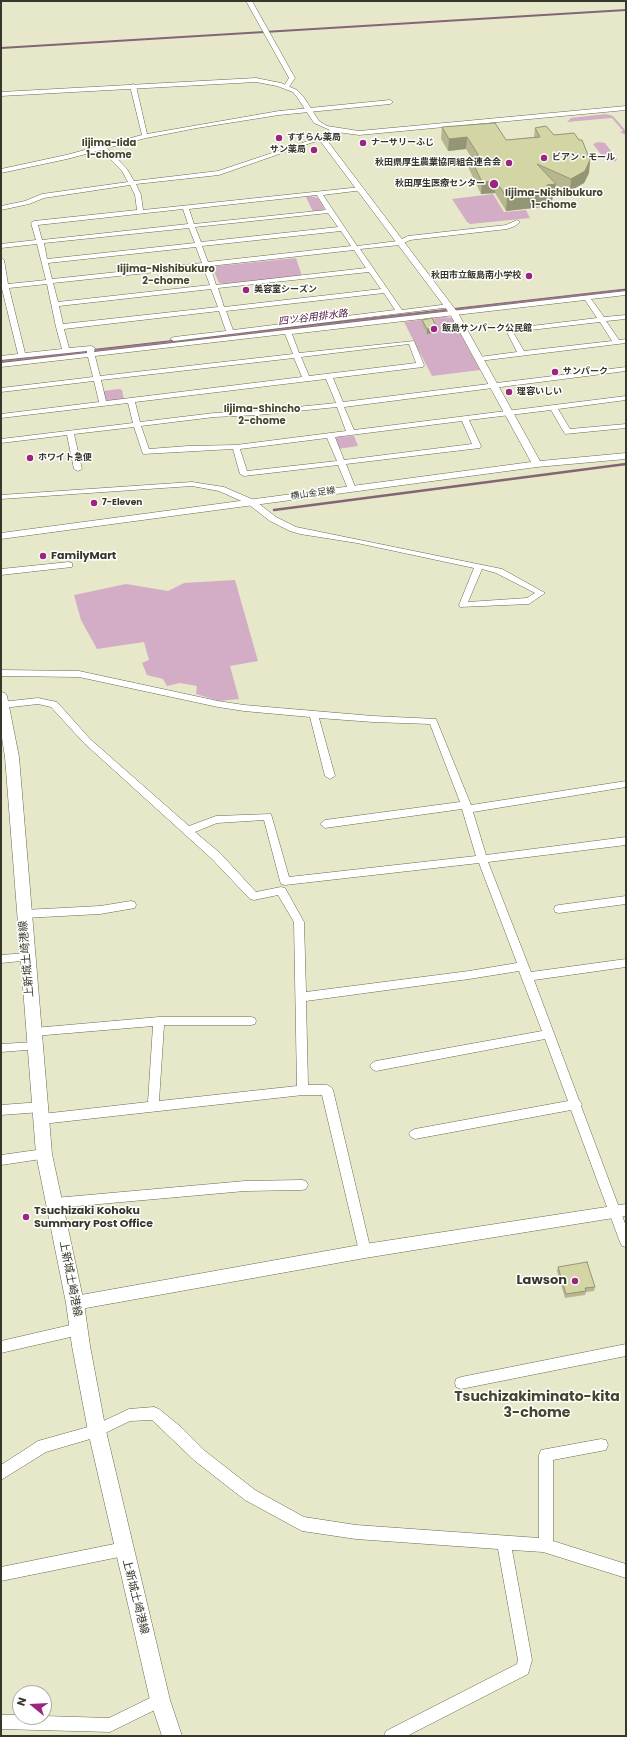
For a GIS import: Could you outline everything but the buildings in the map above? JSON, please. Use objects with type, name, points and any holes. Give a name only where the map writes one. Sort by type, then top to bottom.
[{"type":"main road","name":"上新城土崎港線","points":[[3,708],[12,757],[26,957],[42,1113],[44,1154],[75,1303],[97,1431],[160,1700],[172,1736]]},
{"type":"street","points":[[249,1],[292,78],[287,86]]},
{"type":"street","points":[[1,94],[244,79],[269,81],[287,86],[300,96],[316,122],[325,127],[336,130],[359,133],[626,108]]},
{"type":"street","points":[[133,86],[145,136]]},
{"type":"street","points":[[1,171],[68,157],[145,136],[197,126],[307,109],[390,102]]},
{"type":"street","points":[[1,208],[27,203],[42,196],[131,182],[219,173],[322,138],[336,130]]},
{"type":"street","points":[[322,138],[451,310],[537,464]]},
{"type":"street","points":[[102,148],[125,170],[138,195],[140,211]]},
{"type":"street","points":[[66,351],[40,242],[34,223],[361,189]]},
{"type":"street","points":[[319,193],[342,229],[400,312]]},
{"type":"street","points":[[185,207],[230,332]]},
{"type":"street","points":[[1,246],[330,211]]},
{"type":"street","points":[[3,287],[356,249],[400,243],[408,238],[507,227],[517,222]]},
{"type":"street","points":[[44,261],[342,229]]},
{"type":"street","points":[[1,260],[3,287],[22,356]]},
{"type":"street","points":[[55,304],[370,270]]},
{"type":"street","points":[[59,326],[385,291]]},
{"type":"street","points":[[1,365],[230,332],[400,312],[451,310],[587,298],[626,293]]},
{"type":"street","points":[[587,298],[617,342]]},
{"type":"street","points":[[1,358],[66,351],[91,352],[288,333],[451,310]]},
{"type":"street","points":[[522,354],[509,330],[626,317]]},
{"type":"street","points":[[288,333],[306,379]]},
{"type":"street","points":[[479,359],[626,341]]},
{"type":"street","points":[[1,390],[297,354],[412,342],[420,365],[1,416]]},
{"type":"street","points":[[91,352],[103,404]]},
{"type":"street","points":[[1,441],[214,415],[258,413],[340,405],[626,369]]},
{"type":"street","points":[[329,377],[351,433]]},
{"type":"street","points":[[132,401],[137,425],[146,452],[188,448],[236,447],[626,398]]},
{"type":"street","points":[[554,408],[568,432],[626,426]]},
{"type":"street","points":[[236,447],[244,474],[477,446],[465,418]]},
{"type":"street","points":[[70,433],[78,469]]},
{"type":"street","points":[[330,436],[352,489]]},
{"type":"street","name":"横山金足線","points":[[1,536],[537,464],[626,456]]},
{"type":"street","points":[[1,497],[192,484],[221,489],[251,502],[273,519],[303,532],[357,541],[479,566],[499,571],[541,593],[529,601],[463,605],[479,566]]},
{"type":"street","points":[[1,572],[69,565]]},
{"type":"street","points":[[1,673],[79,674],[218,704],[373,719],[433,721],[466,807],[482,859],[549,1034],[576,1104],[621,1211],[626,1242]]},
{"type":"street","points":[[3,708],[38,701],[54,704],[86,741],[216,856],[254,896],[281,891],[299,922],[303,1090]]},
{"type":"street","points":[[314,714],[330,776]]},
{"type":"street","points":[[325,824],[466,807],[626,784]]},
{"type":"street","points":[[187,831],[216,820],[268,816],[285,881],[626,841]]},
{"type":"street","points":[[559,909],[626,900]]},
{"type":"street","points":[[24,914],[100,910],[131,905]]},
{"type":"street","points":[[1,959],[26,957]]},
{"type":"street","points":[[528,977],[626,963]]},
{"type":"street","points":[[300,997],[469,975],[523,966]]},
{"type":"street","points":[[153,1106],[159,1021]]},
{"type":"street","points":[[1,1048],[34,1039],[159,1021],[251,1021]]},
{"type":"street","points":[[376,1066],[549,1034]]},
{"type":"street","points":[[1,1110],[42,1113],[153,1106],[303,1090],[327,1090],[365,1251]]},
{"type":"street","points":[[415,1134],[576,1104]]},
{"type":"street","points":[[1,1160],[44,1154]]},
{"type":"street","points":[[54,1203],[244,1186],[302,1185]]},
{"type":"street","points":[[75,1303],[365,1251],[621,1211]]},
{"type":"street","points":[[1,1347],[79,1329]]},
{"type":"street","points":[[461,1383],[626,1350]]},
{"type":"street","points":[[1,1473],[43,1446],[97,1431],[129,1415],[154,1414],[176,1432],[200,1456],[250,1495],[302,1524],[356,1532],[546,1546],[626,1571]]},
{"type":"street","points":[[546,1546],[546,1455],[602,1445]]},
{"type":"street","points":[[391,1736],[523,1669],[525,1660],[504,1544]]},
{"type":"street","points":[[1,1574],[124,1549]]},
{"type":"street","points":[[1,1722],[110,1725],[160,1700]]},
{"type":"shaded area","points":[[606,114],[613,116],[626,131],[626,135],[620,132],[623,131],[612,118],[567,122],[571,118]]},
{"type":"shaded area","points":[[598,142],[605,143],[617,159],[616,161],[611,162],[605,160],[593,144]]},
{"type":"shaded area","points":[[493,194],[504,212],[526,210],[530,218],[470,224],[467,222],[452,199]]},
{"type":"shaded area","points":[[311,196],[318,198],[324,208],[323,211],[313,212],[306,197]]},
{"type":"shaded area","points":[[296,258],[302,276],[224,284],[219,283],[213,269],[217,266]]},
{"type":"shaded area","name":"四ツ谷用排水路","points":[[626,289],[626,292],[1,363],[1,360]]},
{"type":"shaded area","points":[[444,317],[452,318],[480,370],[432,376],[404,322]]},
{"type":"shaded area","points":[[122,390],[124,400],[107,402],[104,400],[103,391]]},
{"type":"shaded area","points":[[354,436],[358,446],[338,449],[334,440],[337,437]]},
{"type":"shaded area","points":[[235,580],[258,661],[230,666],[239,699],[219,701],[196,694],[197,686],[180,683],[167,686],[163,679],[147,675],[142,663],[149,660],[144,642],[97,649],[81,620],[74,595],[126,584],[168,591],[184,583]]},
{"type":"waterway","points":[[1,48],[626,10]]},
{"type":"waterway","points":[[274,510],[626,464]]},
{"type":"place","name":"すずらん薬局","points":[[279,138]]},
{"type":"place","name":"ナーサリーふじ","points":[[363,143]]},
{"type":"place","name":"サン薬局","points":[[314,150]]},
{"type":"place","name":"ビアン・モール","points":[[544,158]]},
{"type":"place","name":"秋田県厚生農業協同組合連合会","points":[[509,163]]},
{"type":"place","name":"秋田厚生医療センター","points":[[494,184]]},
{"type":"place","name":"秋田市立飯島南小学校","points":[[529,276]]},
{"type":"place","name":"美容室シーズン","points":[[246,290]]},
{"type":"place","name":"飯島サンパーク公民館","points":[[434,329]]},
{"type":"place","name":"サンパーク","points":[[555,372]]},
{"type":"place","name":"理容いしい","points":[[509,392]]},
{"type":"place","name":"ホワイト急便","points":[[30,458]]},
{"type":"place","name":"7-Eleven","points":[[94,503]]},
{"type":"place","name":"FamilyMart","points":[[43,556]]},
{"type":"place","name":"Tsuchizaki Kohoku Summary Post Office","points":[[26,1217]]},
{"type":"place","name":"Lawson","points":[[575,1281]]},
{"type":"district","name":"Iijima-Iida 1-chome","points":[[109,148]]},
{"type":"district","name":"Iijima-Nishibukuro 1-chome","points":[[554,198]]},
{"type":"district","name":"Iijima-Nishibukuro 2-chome","points":[[166,274]]},
{"type":"district","name":"Iijima-Shincho 2-chome","points":[[262,414]]},
{"type":"district","name":"Tsuchizakiminato-kita 3-chome","points":[[537,1406]]}]
